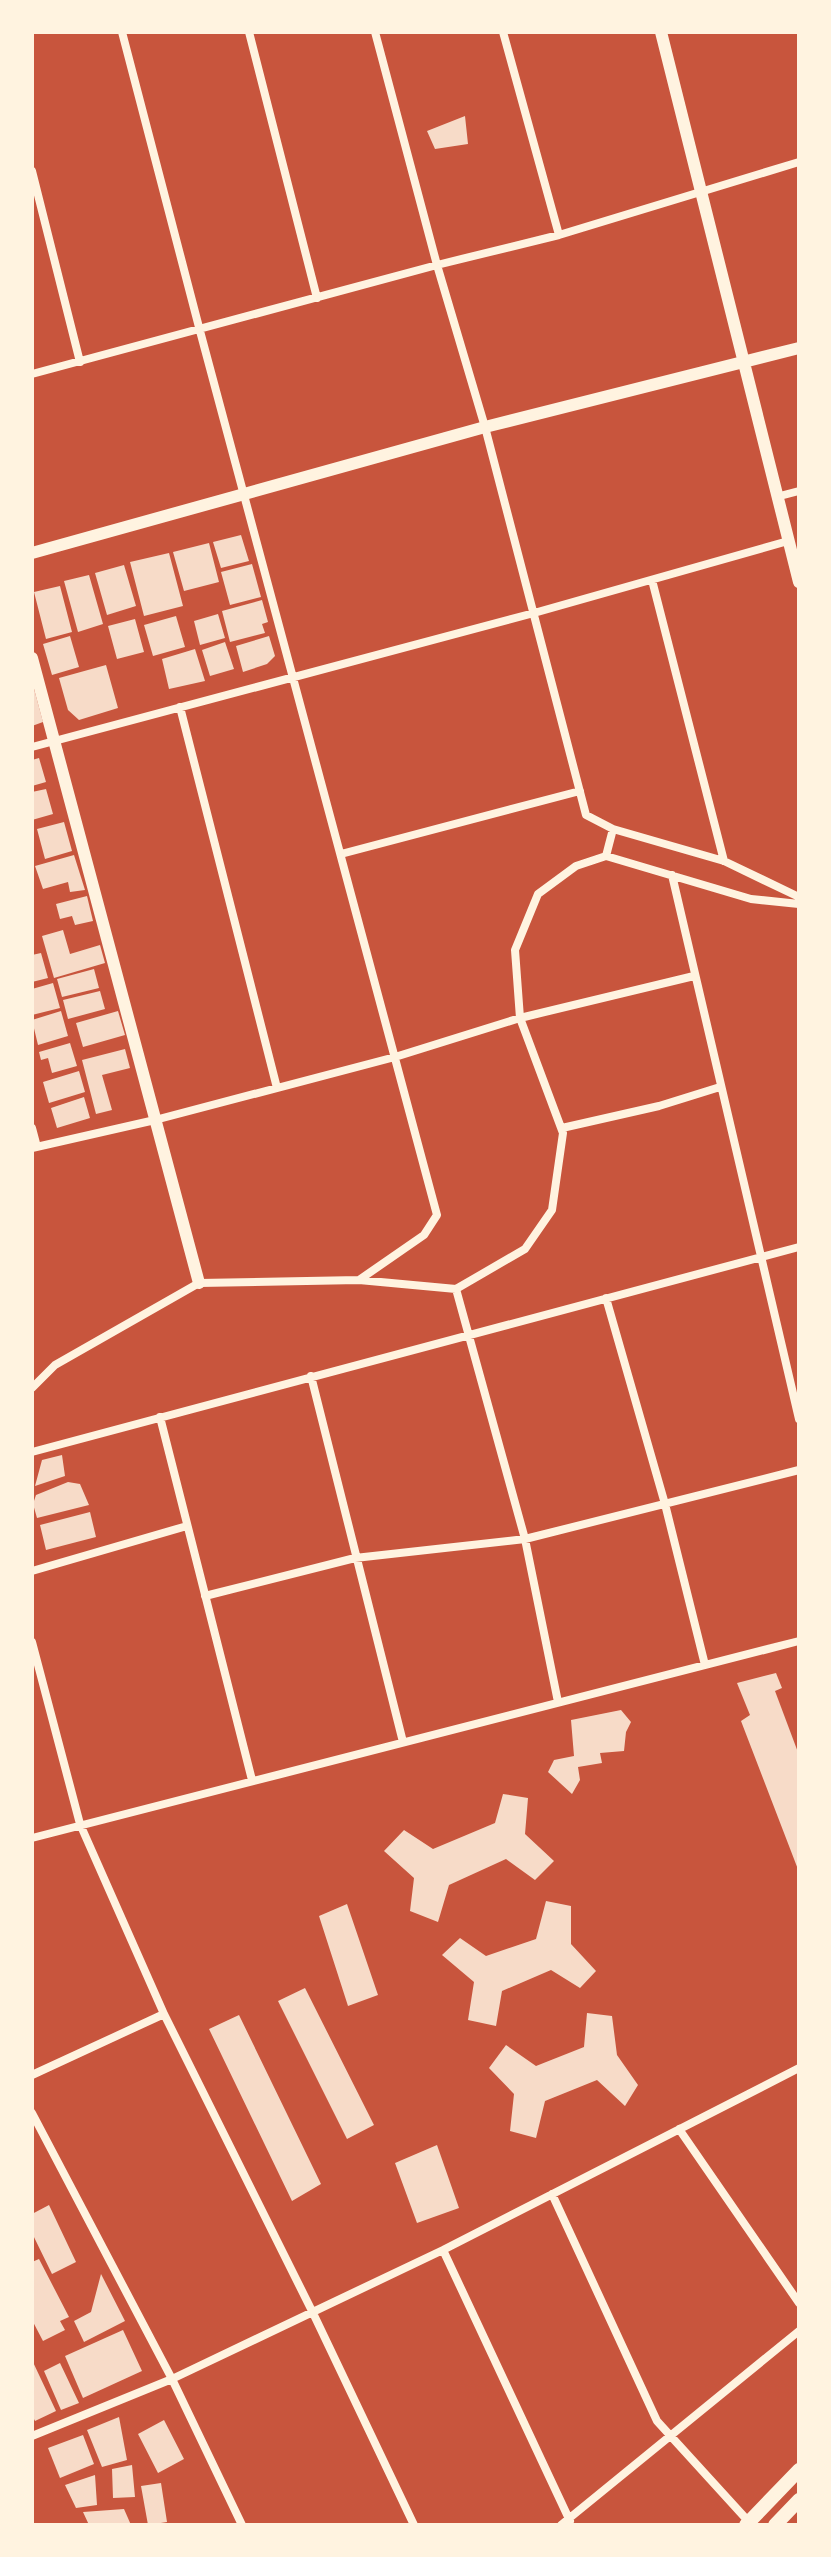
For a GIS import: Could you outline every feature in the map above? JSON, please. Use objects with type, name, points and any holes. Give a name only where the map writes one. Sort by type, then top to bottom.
[{"type":"main road","points":[[748,2524],[799,2470]]},
{"type":"main road","points":[[775,2525],[799,2500]]},
{"type":"street","points":[[122,32],[437,1215],[424,1235],[359,1280]]},
{"type":"street","points":[[249,32],[317,298]]},
{"type":"street","points":[[375,32],[437,265],[485,427],[586,815],[613,829],[724,861],[799,897]]},
{"type":"street","points":[[503,32],[559,235]]},
{"type":"street","points":[[661,32],[799,582]]},
{"type":"street","points":[[32,374],[559,235],[799,162]]},
{"type":"street","points":[[32,171],[80,362]]},
{"type":"street","points":[[32,553],[485,427],[799,348]]},
{"type":"street","points":[[776,497],[799,491]]},
{"type":"street","points":[[32,747],[534,613],[788,541]]},
{"type":"street","points":[[652,580],[724,861]]},
{"type":"street","points":[[32,658],[199,1283]]},
{"type":"street","points":[[180,707],[277,1088]]},
{"type":"street","points":[[341,854],[580,791]]},
{"type":"street","points":[[606,856],[613,829]]},
{"type":"street","points":[[32,1388],[55,1365],[199,1283],[359,1280],[456,1289],[525,1249],[552,1210],[563,1133],[520,1018],[515,950],[538,894],[576,866],[606,856],[751,899],[799,904]]},
{"type":"street","points":[[672,875],[799,1419]]},
{"type":"street","points":[[32,1128],[35,1148],[395,1057],[520,1018],[694,976]]},
{"type":"street","points":[[562,1128],[659,1106],[720,1087]]},
{"type":"street","points":[[32,1452],[799,1247]]},
{"type":"street","points":[[456,1289],[525,1539],[558,1702]]},
{"type":"street","points":[[606,1298],[665,1504],[705,1665]]},
{"type":"street","points":[[311,1376],[403,1742]]},
{"type":"street","points":[[160,1417],[252,1780]]},
{"type":"street","points":[[205,1596],[355,1558],[525,1539],[799,1470]]},
{"type":"street","points":[[32,1571],[187,1526]]},
{"type":"street","points":[[32,1838],[799,1641]]},
{"type":"street","points":[[32,1642],[80,1824],[164,2014],[313,2313],[414,2525]]},
{"type":"street","points":[[32,2075],[164,2014]]},
{"type":"street","points":[[32,2436],[172,2379],[313,2313],[799,2068]]},
{"type":"street","points":[[32,2113],[172,2379],[242,2525]]},
{"type":"street","points":[[679,2129],[799,2303]]},
{"type":"street","points":[[552,2194],[657,2421],[748,2524]]},
{"type":"street","points":[[443,2250],[566,2523],[799,2331]]},
{"type":"building","points":[[465,116],[468,144],[435,149],[427,131]]},
{"type":"building","points":[[241,535],[249,561],[221,568],[213,542]]},
{"type":"building","points":[[209,543],[219,582],[184,591],[173,552]]},
{"type":"building","points":[[169,553],[183,606],[144,616],[130,562]]},
{"type":"building","points":[[252,564],[261,597],[230,605],[221,572]]},
{"type":"building","points":[[124,565],[136,606],[107,615],[95,573]]},
{"type":"building","points":[[89,575],[103,624],[78,632],[64,581]]},
{"type":"building","points":[[60,586],[72,632],[46,639],[34,592]]},
{"type":"building","points":[[262,600],[268,622],[262,624],[265,633],[230,642],[222,611]]},
{"type":"building","points":[[218,614],[225,638],[200,645],[194,621]]},
{"type":"building","points":[[176,616],[185,647],[153,656],[144,625]]},
{"type":"building","points":[[135,619],[144,652],[117,659],[108,626]]},
{"type":"building","points":[[70,636],[79,667],[52,675],[43,644]]},
{"type":"building","points":[[269,636],[275,656],[267,664],[243,672],[236,646]]},
{"type":"building","points":[[225,642],[234,669],[210,676],[202,650]]},
{"type":"building","points":[[195,649],[205,681],[169,689],[162,659]]},
{"type":"building","points":[[106,665],[118,708],[79,720],[68,710],[59,678]]},
{"type":"building","points":[[32,686],[43,722],[32,726]]},
{"type":"building","points":[[39,758],[46,782],[32,786],[32,760]]},
{"type":"building","points":[[46,789],[53,814],[32,820],[32,792]]},
{"type":"building","points":[[64,822],[72,851],[45,859],[37,829]]},
{"type":"building","points":[[74,855],[85,890],[70,892],[68,882],[43,889],[35,866]]},
{"type":"building","points":[[87,896],[93,921],[75,925],[72,916],[60,919],[56,904]]},
{"type":"building","points":[[63,930],[70,954],[100,945],[105,963],[54,978],[42,936]]},
{"type":"building","points":[[41,953],[48,978],[32,982],[32,955]]},
{"type":"building","points":[[94,969],[99,988],[62,997],[57,979]]},
{"type":"building","points":[[53,983],[60,1008],[32,1015],[32,989]]},
{"type":"building","points":[[100,991],[105,1009],[68,1019],[63,1000]]},
{"type":"building","points":[[61,1011],[68,1036],[38,1045],[32,1020]]},
{"type":"building","points":[[118,1011],[125,1035],[83,1047],[76,1023]]},
{"type":"building","points":[[70,1043],[77,1066],[52,1073],[48,1058],[41,1060],[39,1052]]},
{"type":"building","points":[[125,1049],[130,1068],[102,1075],[112,1110],[96,1114],[82,1060]]},
{"type":"building","points":[[79,1071],[85,1092],[49,1103],[43,1082]]},
{"type":"building","points":[[84,1097],[90,1118],[57,1128],[51,1108]]},
{"type":"building","points":[[62,1455],[65,1476],[35,1486],[42,1460]]},
{"type":"building","points":[[68,1482],[80,1484],[89,1505],[37,1518],[33,1504],[36,1495]]},
{"type":"building","points":[[90,1512],[96,1537],[46,1550],[40,1525]]},
{"type":"building","points":[[776,1673],[782,1688],[775,1691],[799,1755],[799,1872],[741,1721],[750,1715],[737,1683]]},
{"type":"building","points":[[621,1710],[631,1722],[626,1732],[624,1751],[600,1753],[602,1763],[578,1767],[580,1780],[572,1794],[548,1772],[554,1760],[574,1756],[571,1720]]},
{"type":"building","points":[[503,1794],[528,1798],[525,1834],[554,1861],[535,1880],[506,1859],[449,1885],[438,1922],[410,1911],[414,1878],[384,1851],[404,1830],[433,1849],[495,1823]]},
{"type":"building","points":[[546,1901],[571,1906],[571,1944],[596,1971],[580,1988],[551,1970],[502,1991],[496,2026],[468,2020],[474,1982],[442,1955],[460,1938],[486,1956],[536,1939]]},
{"type":"building","points":[[347,1904],[378,1995],[348,2006],[319,1916]]},
{"type":"building","points":[[305,1988],[374,2125],[347,2139],[278,2001]]},
{"type":"building","points":[[587,2013],[612,2016],[617,2055],[638,2085],[625,2106],[597,2080],[545,2101],[536,2138],[510,2131],[514,2094],[489,2068],[506,2045],[536,2066],[584,2047]]},
{"type":"building","points":[[239,2015],[321,2184],[292,2201],[209,2029]]},
{"type":"building","points":[[437,2145],[459,2208],[417,2223],[395,2163]]},
{"type":"building","points":[[49,2205],[76,2262],[52,2274],[32,2233],[32,2214]]},
{"type":"building","points":[[39,2259],[69,2317],[60,2321],[65,2330],[43,2341],[32,2320],[32,2262]]},
{"type":"building","points":[[101,2274],[125,2321],[84,2342],[74,2321],[91,2312]]},
{"type":"building","points":[[123,2330],[142,2371],[83,2398],[65,2356]]},
{"type":"building","points":[[32,2360],[56,2411],[35,2421],[32,2415]]},
{"type":"building","points":[[60,2363],[79,2403],[61,2410],[44,2371]]},
{"type":"building","points":[[119,2417],[127,2460],[102,2467],[87,2430]]},
{"type":"building","points":[[164,2420],[184,2459],[158,2473],[138,2434]]},
{"type":"building","points":[[83,2435],[94,2464],[60,2478],[48,2448]]},
{"type":"building","points":[[132,2465],[135,2497],[113,2498],[112,2469]]},
{"type":"building","points":[[95,2475],[97,2505],[76,2508],[65,2485]]},
{"type":"building","points":[[161,2483],[167,2522],[148,2525],[141,2486]]},
{"type":"building","points":[[124,2509],[131,2525],[89,2525],[83,2512]]}]
